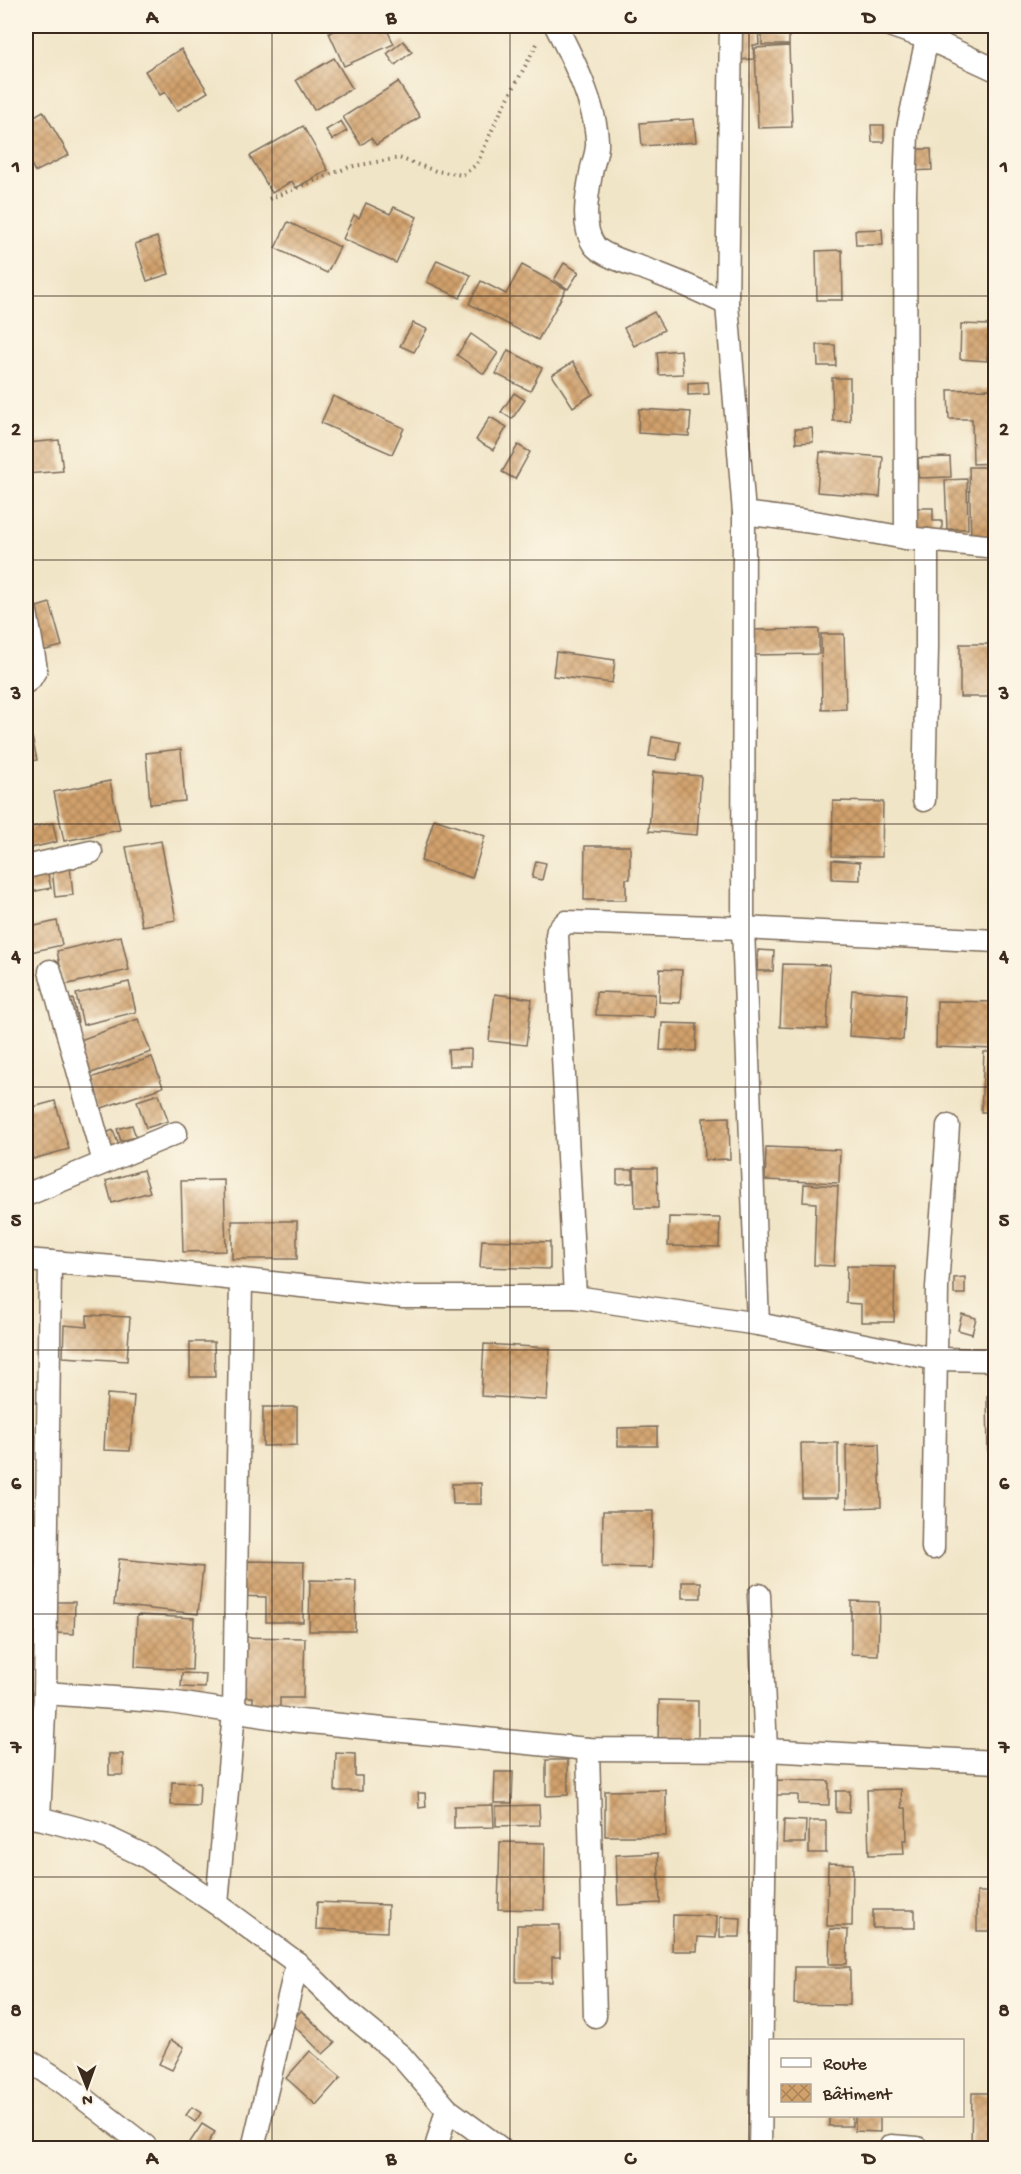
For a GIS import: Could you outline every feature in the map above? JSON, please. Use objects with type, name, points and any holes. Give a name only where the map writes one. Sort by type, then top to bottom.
[{"type":"street","points":[[731,26],[727,304],[744,513],[743,928],[758,1324]]},
{"type":"street","points":[[892,26],[927,38],[996,70]]},
{"type":"street","points":[[549,31],[573,60],[595,126],[597,143],[587,215],[594,246],[612,257],[657,273],[727,304]]},
{"type":"street","points":[[924,800],[927,647],[917,539],[904,193],[906,142],[927,38]]},
{"type":"street","points":[[744,513],[917,539],[996,547]]},
{"type":"street","points":[[26,612],[36,669],[26,682]]},
{"type":"street","points":[[26,867],[91,852]]},
{"type":"street","points":[[575,1296],[558,930],[566,922],[743,928],[996,941]]},
{"type":"street","points":[[50,971],[104,1162]]},
{"type":"street","points":[[933,1548],[937,1288],[948,1126]]},
{"type":"street","points":[[26,1195],[176,1133]]},
{"type":"street","points":[[26,1260],[152,1270],[403,1298],[575,1296],[758,1324],[936,1359],[996,1360]]},
{"type":"street","points":[[51,1262],[45,1693],[32,1818],[99,1834],[147,1857],[217,1904],[297,1963],[345,2010],[401,2056],[447,2109],[500,2148]]},
{"type":"street","points":[[217,1904],[234,1712],[241,1281]]},
{"type":"street","points":[[759,1595],[766,1750],[760,2148]]},
{"type":"street","points":[[45,1693],[170,1702],[290,1720],[588,1749],[766,1750],[996,1762]]},
{"type":"street","points":[[588,1749],[595,2016]]},
{"type":"street","points":[[254,2148],[297,1963]]},
{"type":"street","points":[[26,2059],[64,2083],[145,2146]]},
{"type":"street","points":[[436,2148],[447,2109]]},
{"type":"street","points":[[891,2146],[917,2148]]},
{"type":"path","points":[[269,199],[349,167],[399,158],[435,171],[463,175],[477,165],[497,119],[549,31]]},
{"type":"building","points":[[347,26],[385,26],[394,44],[344,66],[329,33]]},
{"type":"building","points":[[733,26],[758,26],[759,45],[753,45],[754,59],[734,60]]},
{"type":"building","points":[[762,28],[789,36],[789,45],[762,45]]},
{"type":"building","points":[[403,41],[412,52],[395,65],[387,54]]},
{"type":"building","points":[[789,46],[792,127],[758,128],[755,48]]},
{"type":"building","points":[[181,49],[208,92],[177,111],[165,92],[160,95],[145,71]]},
{"type":"building","points":[[334,58],[352,88],[314,110],[296,80]]},
{"type":"building","points":[[398,82],[420,117],[376,145],[371,138],[361,145],[343,117]]},
{"type":"building","points":[[43,111],[69,155],[35,172],[26,154],[26,121]]},
{"type":"building","points":[[694,119],[696,142],[642,146],[640,123]]},
{"type":"building","points":[[341,121],[347,131],[332,140],[326,130]]},
{"type":"building","points":[[871,125],[884,125],[884,142],[872,142]]},
{"type":"building","points":[[303,126],[328,170],[296,188],[292,181],[272,193],[250,156]]},
{"type":"building","points":[[909,149],[931,149],[932,170],[910,171]]},
{"type":"building","points":[[366,203],[390,214],[394,207],[417,217],[396,263],[343,239],[354,215],[359,218]]},
{"type":"building","points":[[288,222],[340,247],[327,273],[275,248]]},
{"type":"building","points":[[882,229],[883,245],[856,245],[855,230]]},
{"type":"building","points":[[157,237],[169,274],[147,281],[135,244]]},
{"type":"building","points":[[992,245],[996,245],[996,306],[994,306]]},
{"type":"building","points":[[842,250],[843,300],[817,300],[816,251]]},
{"type":"building","points":[[437,260],[471,275],[460,298],[427,282]]},
{"type":"building","points":[[564,263],[579,272],[568,289],[554,280]]},
{"type":"building","points":[[522,265],[566,289],[538,340],[469,304],[481,281],[506,294]]},
{"type":"building","points":[[654,312],[664,330],[634,346],[624,328]]},
{"type":"building","points":[[992,313],[996,313],[996,355],[993,355]]},
{"type":"building","points":[[413,323],[427,329],[414,352],[400,346]]},
{"type":"building","points":[[961,324],[989,325],[987,361],[960,359]]},
{"type":"building","points":[[471,334],[498,353],[484,374],[457,355]]},
{"type":"building","points":[[817,345],[835,345],[836,366],[818,366]]},
{"type":"building","points":[[508,350],[542,368],[530,391],[496,374]]},
{"type":"building","points":[[681,350],[683,374],[659,375],[657,352]]},
{"type":"building","points":[[573,362],[593,394],[573,407],[552,375]]},
{"type":"building","points":[[832,378],[850,378],[850,421],[833,421]]},
{"type":"building","points":[[708,382],[709,394],[688,395],[688,383]]},
{"type":"building","points":[[991,389],[993,463],[973,464],[972,419],[949,419],[948,390]]},
{"type":"building","points":[[514,393],[525,400],[512,419],[501,412]]},
{"type":"building","points":[[333,396],[404,428],[392,454],[321,423]]},
{"type":"building","points":[[639,409],[691,412],[689,436],[638,433]]},
{"type":"building","points":[[490,417],[507,427],[493,450],[476,440]]},
{"type":"building","points":[[812,428],[813,442],[796,443],[795,429]]},
{"type":"building","points":[[59,440],[63,471],[26,474],[26,443]]},
{"type":"building","points":[[518,445],[530,452],[515,479],[502,472]]},
{"type":"building","points":[[820,452],[883,457],[880,497],[817,492]]},
{"type":"building","points":[[950,457],[951,477],[919,478],[918,458]]},
{"type":"building","points":[[969,467],[991,467],[993,540],[971,540]]},
{"type":"building","points":[[967,479],[968,529],[947,529],[945,480]]},
{"type":"building","points":[[917,508],[933,508],[933,521],[942,521],[942,537],[918,537]]},
{"type":"building","points":[[50,603],[62,646],[42,651],[30,609]]},
{"type":"building","points":[[819,629],[819,654],[748,655],[748,630]]},
{"type":"building","points":[[821,634],[844,634],[846,709],[822,710]]},
{"type":"building","points":[[960,644],[996,644],[996,697],[960,697]]},
{"type":"building","points":[[556,652],[615,660],[612,683],[553,676]]},
{"type":"building","points":[[32,737],[37,760],[26,762],[26,739]]},
{"type":"building","points":[[652,737],[680,742],[677,760],[649,756]]},
{"type":"building","points":[[181,749],[185,801],[150,804],[146,753]]},
{"type":"building","points":[[26,763],[30,777],[26,778]]},
{"type":"building","points":[[653,772],[701,776],[697,835],[649,831]]},
{"type":"building","points":[[110,781],[120,830],[64,841],[54,792]]},
{"type":"building","points":[[833,801],[883,802],[882,857],[832,856]]},
{"type":"building","points":[[434,819],[485,836],[472,878],[421,861]]},
{"type":"building","points":[[53,823],[57,842],[26,849],[26,828]]},
{"type":"building","points":[[161,841],[176,920],[142,926],[126,847]]},
{"type":"building","points":[[585,846],[630,846],[630,879],[626,879],[626,900],[584,900]]},
{"type":"building","points":[[832,860],[860,862],[860,880],[832,879]]},
{"type":"building","points":[[536,861],[546,863],[542,880],[532,878]]},
{"type":"building","points":[[70,866],[73,895],[55,897],[52,868]]},
{"type":"building","points":[[47,870],[51,888],[31,892],[27,874]]},
{"type":"building","points":[[57,921],[62,945],[26,953],[26,928]]},
{"type":"building","points":[[121,936],[129,970],[64,985],[57,951]]},
{"type":"building","points":[[758,950],[774,951],[773,971],[757,971]]},
{"type":"building","points":[[783,964],[830,965],[827,1029],[780,1027]]},
{"type":"building","points":[[660,969],[682,970],[680,1003],[659,1002]]},
{"type":"building","points":[[129,982],[136,1012],[83,1025],[76,994]]},
{"type":"building","points":[[852,990],[906,994],[903,1040],[849,1036]]},
{"type":"building","points":[[596,992],[655,994],[654,1017],[596,1015]]},
{"type":"building","points":[[495,994],[532,999],[526,1045],[489,1041]]},
{"type":"building","points":[[73,999],[78,1022],[70,1024],[66,1001]]},
{"type":"building","points":[[937,1001],[996,1002],[995,1049],[936,1047]]},
{"type":"building","points":[[138,1019],[151,1052],[83,1076],[72,1043]]},
{"type":"building","points":[[662,1023],[697,1024],[696,1051],[660,1050]]},
{"type":"building","points":[[471,1049],[471,1066],[449,1066],[448,1050]]},
{"type":"building","points":[[984,1052],[996,1052],[996,1112],[981,1112]]},
{"type":"building","points":[[152,1057],[163,1087],[96,1110],[85,1080]]},
{"type":"building","points":[[159,1094],[168,1121],[146,1128],[137,1101]]},
{"type":"building","points":[[55,1101],[69,1149],[33,1159],[26,1134],[26,1109]]},
{"type":"building","points":[[729,1117],[730,1159],[705,1160],[703,1118]]},
{"type":"building","points":[[132,1125],[136,1137],[121,1141],[117,1129]]},
{"type":"building","points":[[113,1130],[119,1146],[106,1152],[99,1136]]},
{"type":"building","points":[[766,1147],[840,1150],[839,1183],[765,1180]]},
{"type":"building","points":[[634,1168],[657,1168],[658,1208],[635,1208]]},
{"type":"building","points":[[143,1170],[150,1192],[112,1203],[106,1181]]},
{"type":"building","points":[[617,1170],[633,1170],[633,1183],[617,1184]]},
{"type":"building","points":[[224,1180],[226,1251],[183,1252],[181,1181]]},
{"type":"building","points":[[804,1184],[838,1186],[834,1266],[814,1265],[816,1203],[803,1202]]},
{"type":"building","points":[[669,1217],[720,1218],[719,1247],[668,1246]]},
{"type":"building","points":[[232,1221],[297,1221],[297,1259],[232,1259]]},
{"type":"building","points":[[482,1240],[550,1242],[550,1269],[480,1267]]},
{"type":"building","points":[[847,1266],[895,1267],[894,1322],[861,1322],[861,1304],[846,1303]]},
{"type":"building","points":[[965,1277],[965,1294],[954,1294],[954,1278]]},
{"type":"building","points":[[962,1314],[976,1318],[972,1334],[958,1330]]},
{"type":"building","points":[[87,1315],[130,1317],[127,1361],[63,1357],[64,1325],[87,1327]]},
{"type":"building","points":[[190,1342],[214,1342],[215,1377],[190,1377]]},
{"type":"building","points":[[484,1344],[550,1348],[547,1400],[481,1396]]},
{"type":"building","points":[[107,1394],[134,1396],[130,1451],[104,1450]]},
{"type":"building","points":[[987,1396],[996,1396],[996,1451],[988,1451]]},
{"type":"building","points":[[263,1407],[297,1407],[297,1445],[263,1446]]},
{"type":"building","points":[[657,1427],[657,1446],[618,1446],[618,1428]]},
{"type":"building","points":[[801,1443],[838,1443],[838,1498],[802,1498]]},
{"type":"building","points":[[879,1444],[881,1507],[847,1508],[846,1445]]},
{"type":"building","points":[[481,1483],[481,1504],[453,1504],[452,1484]]},
{"type":"building","points":[[603,1511],[653,1511],[652,1568],[602,1567]]},
{"type":"building","points":[[119,1559],[203,1567],[198,1614],[114,1605]]},
{"type":"building","points":[[242,1561],[304,1562],[303,1622],[266,1622],[266,1597],[241,1596]]},
{"type":"building","points":[[310,1580],[356,1581],[355,1631],[309,1631]]},
{"type":"building","points":[[682,1582],[701,1582],[701,1598],[682,1598]]},
{"type":"building","points":[[851,1601],[879,1602],[878,1655],[851,1654]]},
{"type":"building","points":[[57,1602],[75,1602],[74,1634],[57,1633]]},
{"type":"building","points":[[137,1615],[194,1618],[192,1670],[135,1667]]},
{"type":"building","points":[[237,1637],[305,1638],[303,1698],[280,1698],[280,1711],[253,1710],[253,1697],[236,1697]]},
{"type":"building","points":[[182,1673],[206,1674],[205,1688],[181,1687]]},
{"type":"building","points":[[659,1700],[698,1701],[698,1744],[658,1744]]},
{"type":"building","points":[[26,1715],[29,1715],[30,1791],[26,1791]]},
{"type":"building","points":[[336,1753],[355,1754],[355,1776],[362,1776],[362,1791],[335,1791]]},
{"type":"building","points":[[109,1754],[123,1754],[123,1775],[109,1775]]},
{"type":"building","points":[[546,1760],[568,1760],[568,1795],[546,1796]]},
{"type":"building","points":[[495,1772],[513,1772],[512,1803],[494,1803]]},
{"type":"building","points":[[774,1780],[829,1781],[829,1805],[798,1804],[798,1795],[773,1795]]},
{"type":"building","points":[[172,1782],[200,1783],[199,1806],[171,1805]]},
{"type":"building","points":[[901,1789],[902,1808],[906,1808],[907,1840],[903,1840],[904,1854],[869,1855],[867,1790]]},
{"type":"building","points":[[666,1790],[666,1836],[605,1836],[605,1791]]},
{"type":"building","points":[[836,1791],[850,1791],[849,1813],[836,1812]]},
{"type":"building","points":[[418,1793],[425,1793],[426,1807],[419,1808]]},
{"type":"building","points":[[493,1805],[494,1827],[454,1828],[454,1806]]},
{"type":"building","points":[[539,1805],[540,1825],[496,1826],[496,1806]]},
{"type":"building","points":[[784,1820],[806,1821],[805,1843],[783,1843]]},
{"type":"building","points":[[809,1821],[826,1821],[826,1853],[809,1853]]},
{"type":"building","points":[[500,1842],[545,1843],[544,1910],[498,1909]]},
{"type":"building","points":[[658,1853],[660,1903],[618,1905],[616,1855]]},
{"type":"building","points":[[828,1863],[853,1864],[852,1926],[827,1926]]},
{"type":"building","points":[[977,1892],[996,1892],[996,1931],[977,1931]]},
{"type":"building","points":[[317,1902],[388,1905],[387,1932],[316,1929]]},
{"type":"building","points":[[873,1910],[915,1910],[915,1928],[873,1928]]},
{"type":"building","points":[[673,1915],[717,1916],[716,1938],[698,1937],[697,1951],[672,1951]]},
{"type":"building","points":[[720,1917],[741,1918],[740,1937],[720,1937]]},
{"type":"building","points":[[517,1925],[560,1925],[560,1957],[552,1957],[552,1982],[516,1982]]},
{"type":"building","points":[[830,1929],[848,1930],[847,1964],[829,1964]]},
{"type":"building","points":[[795,1967],[850,1967],[850,2005],[794,2004]]},
{"type":"building","points":[[301,2011],[335,2043],[323,2054],[290,2022]]},
{"type":"building","points":[[171,2040],[184,2047],[172,2070],[159,2064]]},
{"type":"building","points":[[310,2051],[341,2077],[316,2105],[286,2078]]},
{"type":"building","points":[[972,2093],[996,2093],[996,2148],[971,2148]]},
{"type":"building","points":[[192,2107],[201,2113],[195,2122],[186,2115]]},
{"type":"building","points":[[829,2117],[852,2117],[852,2126],[829,2126]]},
{"type":"building","points":[[855,2117],[880,2117],[880,2132],[855,2131]]},
{"type":"building","points":[[202,2124],[215,2132],[205,2148],[186,2148]]},
{"type":"building","points":[[663,2143],[674,2143],[674,2148],[663,2148]]}]
